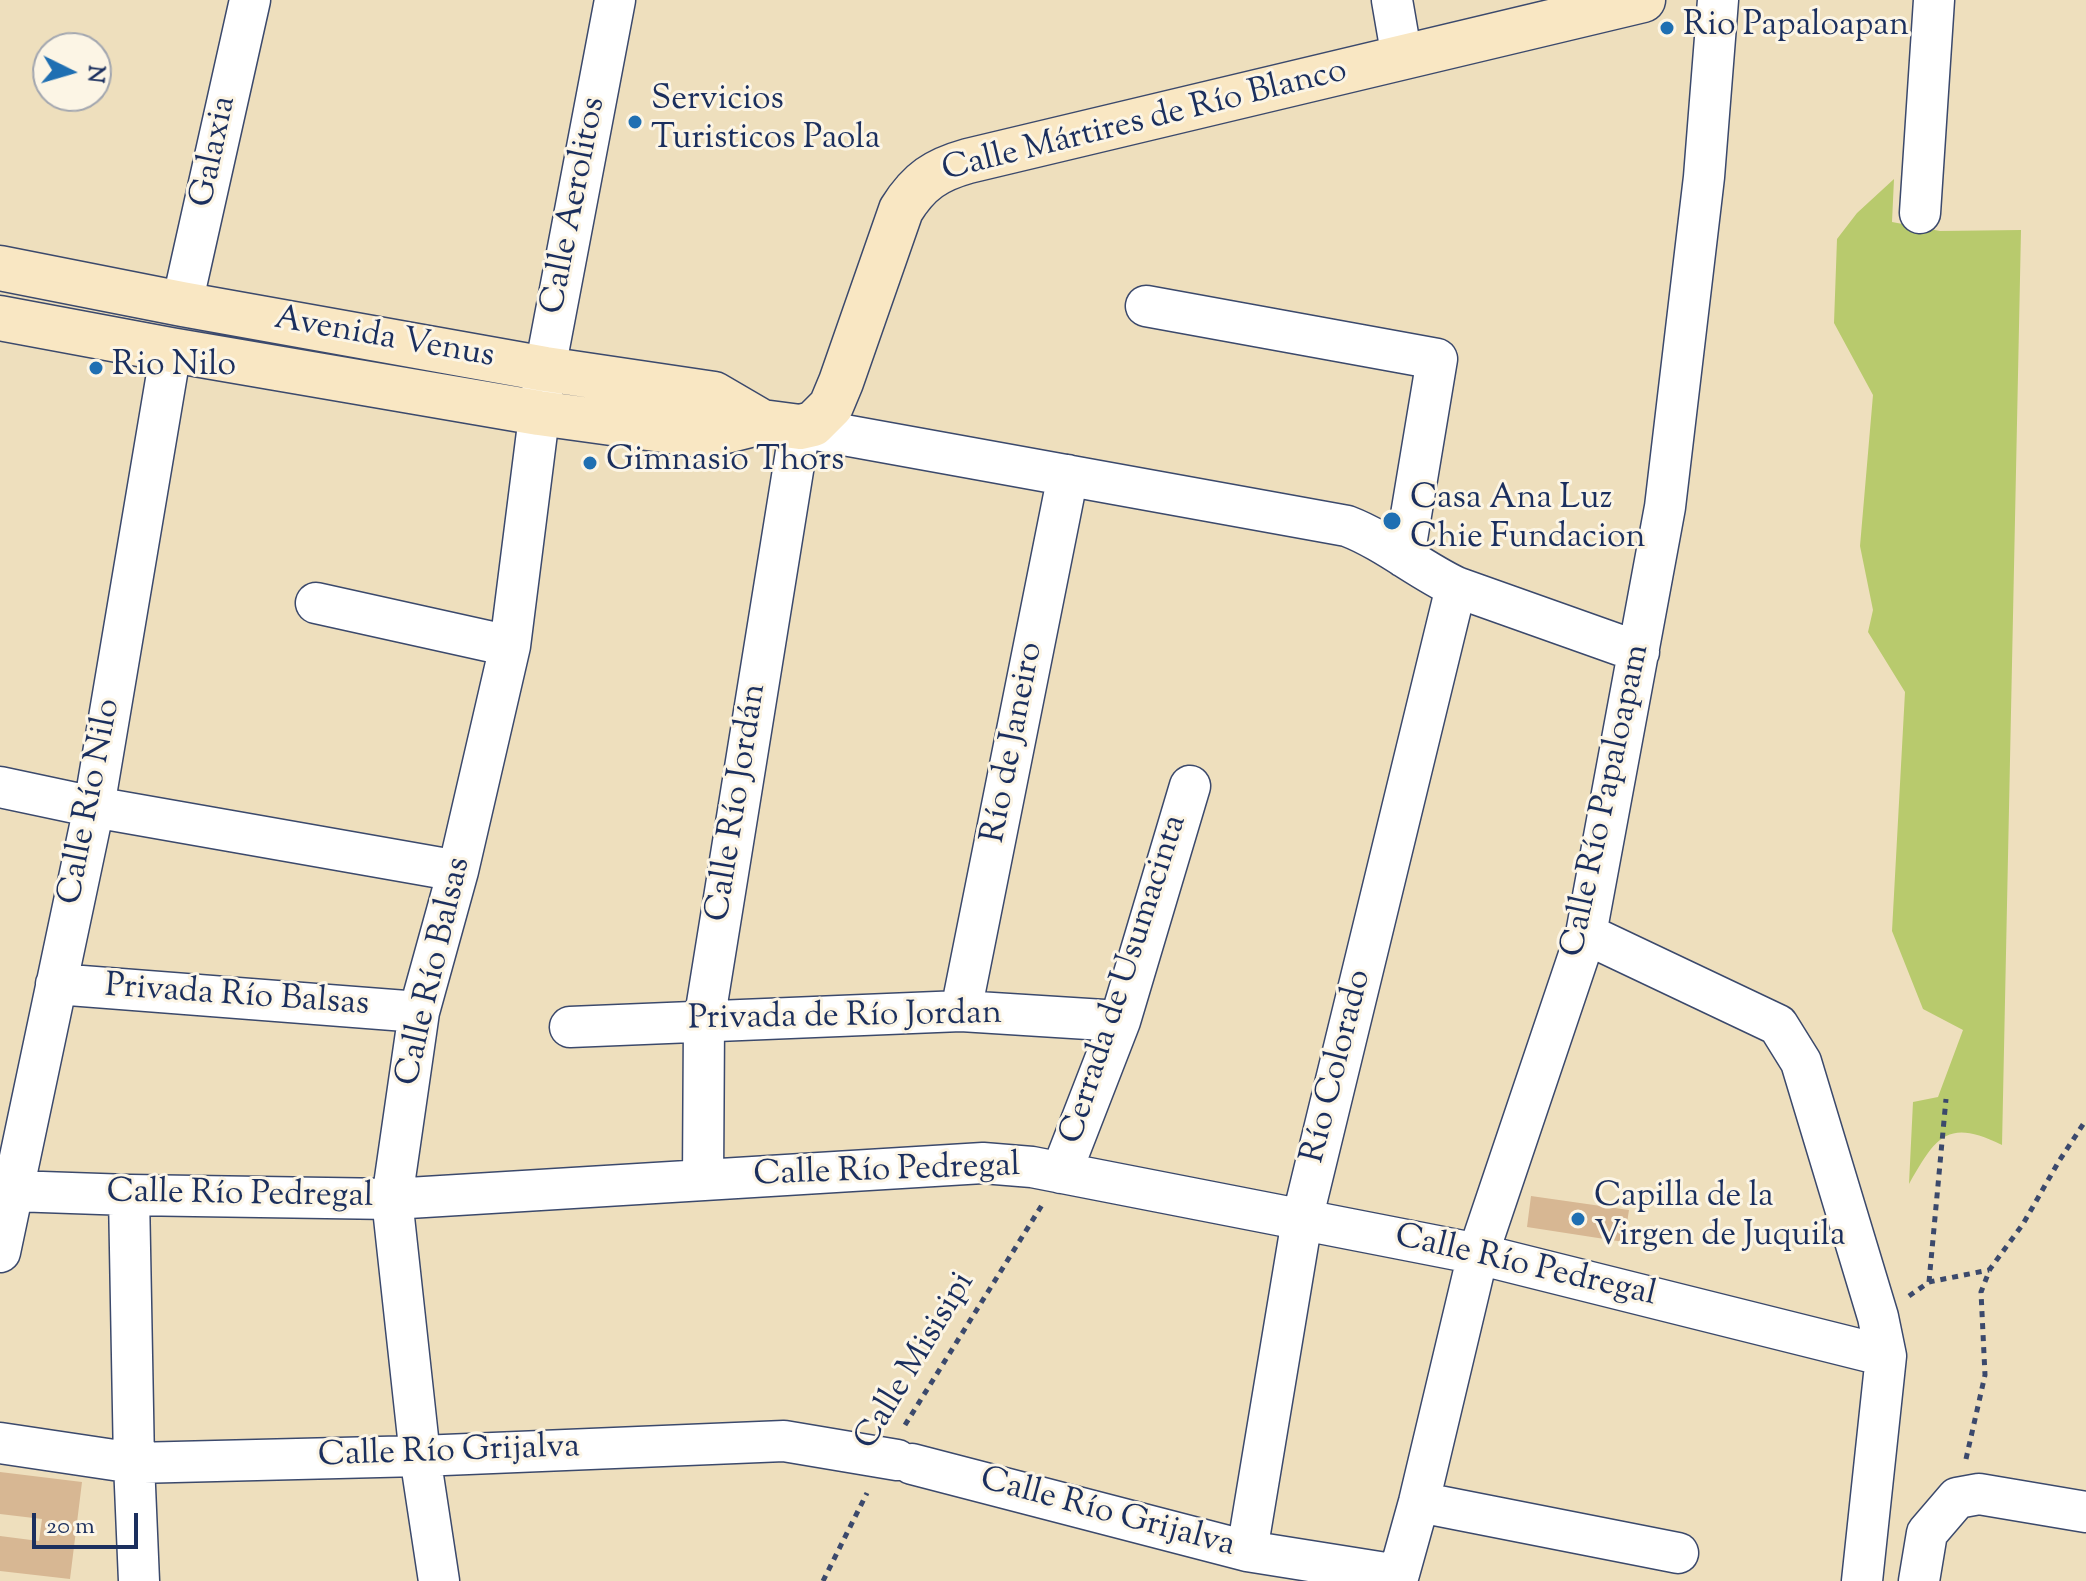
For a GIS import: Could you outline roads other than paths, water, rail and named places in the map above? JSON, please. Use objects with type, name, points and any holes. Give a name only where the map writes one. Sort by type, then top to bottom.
[{"type":"main road","name":"Calle Mártires de Río Blanco","points":[[781,425],[813,424],[831,406],[901,210],[916,189],[949,166],[1634,1]]},
{"type":"main road","name":"Avenida Venus","points":[[0,268],[545,369],[714,394],[781,425]]},
{"type":"main road","name":"Avenida Venus","points":[[0,318],[539,413],[706,436],[781,425]]},
{"type":"street","name":"Galaxia","points":[[182,304],[250,0]]},
{"type":"street","name":"Calle Aerolitos","points":[[539,413],[615,0]]},
{"type":"street","points":[[1392,0],[1402,58]]},
{"type":"street","name":"Calle Río Papaloapam","points":[[1398,1578],[1478,1254],[1586,934],[1667,491],[1704,177],[1718,0]]},
{"type":"street","points":[[1920,213],[1934,0]]},
{"type":"street","points":[[1146,306],[1437,359],[1404,557]]},
{"type":"street","name":"Calle Río Nilo","points":[[0,1252],[13,1191],[14,1118],[56,984],[94,807],[171,350]]},
{"type":"street","name":"Calle Río Balsas","points":[[439,1581],[420,1456],[392,1199],[419,1012],[458,871],[510,646],[539,413]]},
{"type":"street","points":[[781,425],[1347,526],[1361,531],[1456,587],[1639,652]]},
{"type":"street","name":"Calle Río Jordán","points":[[703,1180],[704,1022],[781,425]]},
{"type":"street","name":"Río de Janeiro","points":[[961,1011],[1068,475]]},
{"type":"street","name":"Río Colorado","points":[[1247,1551],[1302,1220],[1456,587]]},
{"type":"street","points":[[316,603],[510,646]]},
{"type":"street","name":"Cerrada de Usumacinta","points":[[1061,1173],[1120,1021],[1190,786]]},
{"type":"street","points":[[0,787],[94,807],[458,871]]},
{"type":"street","points":[[1586,934],[1778,1025],[1801,1062],[1878,1317],[1886,1356],[1862,1581]]},
{"type":"street","name":"Privada Río Balsas","points":[[56,984],[419,1012]]},
{"type":"street","name":"Privada de Río Jordan","points":[[570,1027],[961,1011],[1120,1021]]},
{"type":"street","name":"Calle Río Pedregal","points":[[13,1191],[392,1199],[983,1163],[1032,1167],[1478,1254],[1886,1356]]},
{"type":"street","points":[[129,1195],[139,1581]]},
{"type":"street","name":"Calle Río Grijalva","points":[[0,1443],[134,1463],[420,1456],[784,1441],[898,1461],[1247,1551],[1398,1578]]},
{"type":"street","points":[[1919,1581],[1927,1533],[1968,1496],[2086,1512]]},
{"type":"street","points":[[1419,1502],[1678,1553]]},
{"type":"place","name":"Rio Papaloapan","points":[[1667,28]]},
{"type":"place","name":"Servicios Turisticos Paola","points":[[635,122]]},
{"type":"place","name":"Rio Nilo","points":[[96,368]]},
{"type":"place","name":"Gimnasio Thors","points":[[590,463]]},
{"type":"place","name":"Casa Ana Luz Chie Fundacion","points":[[1392,521]]},
{"type":"place","name":"Capilla de la Virgen de Juquila","points":[[1578,1219]]}]
